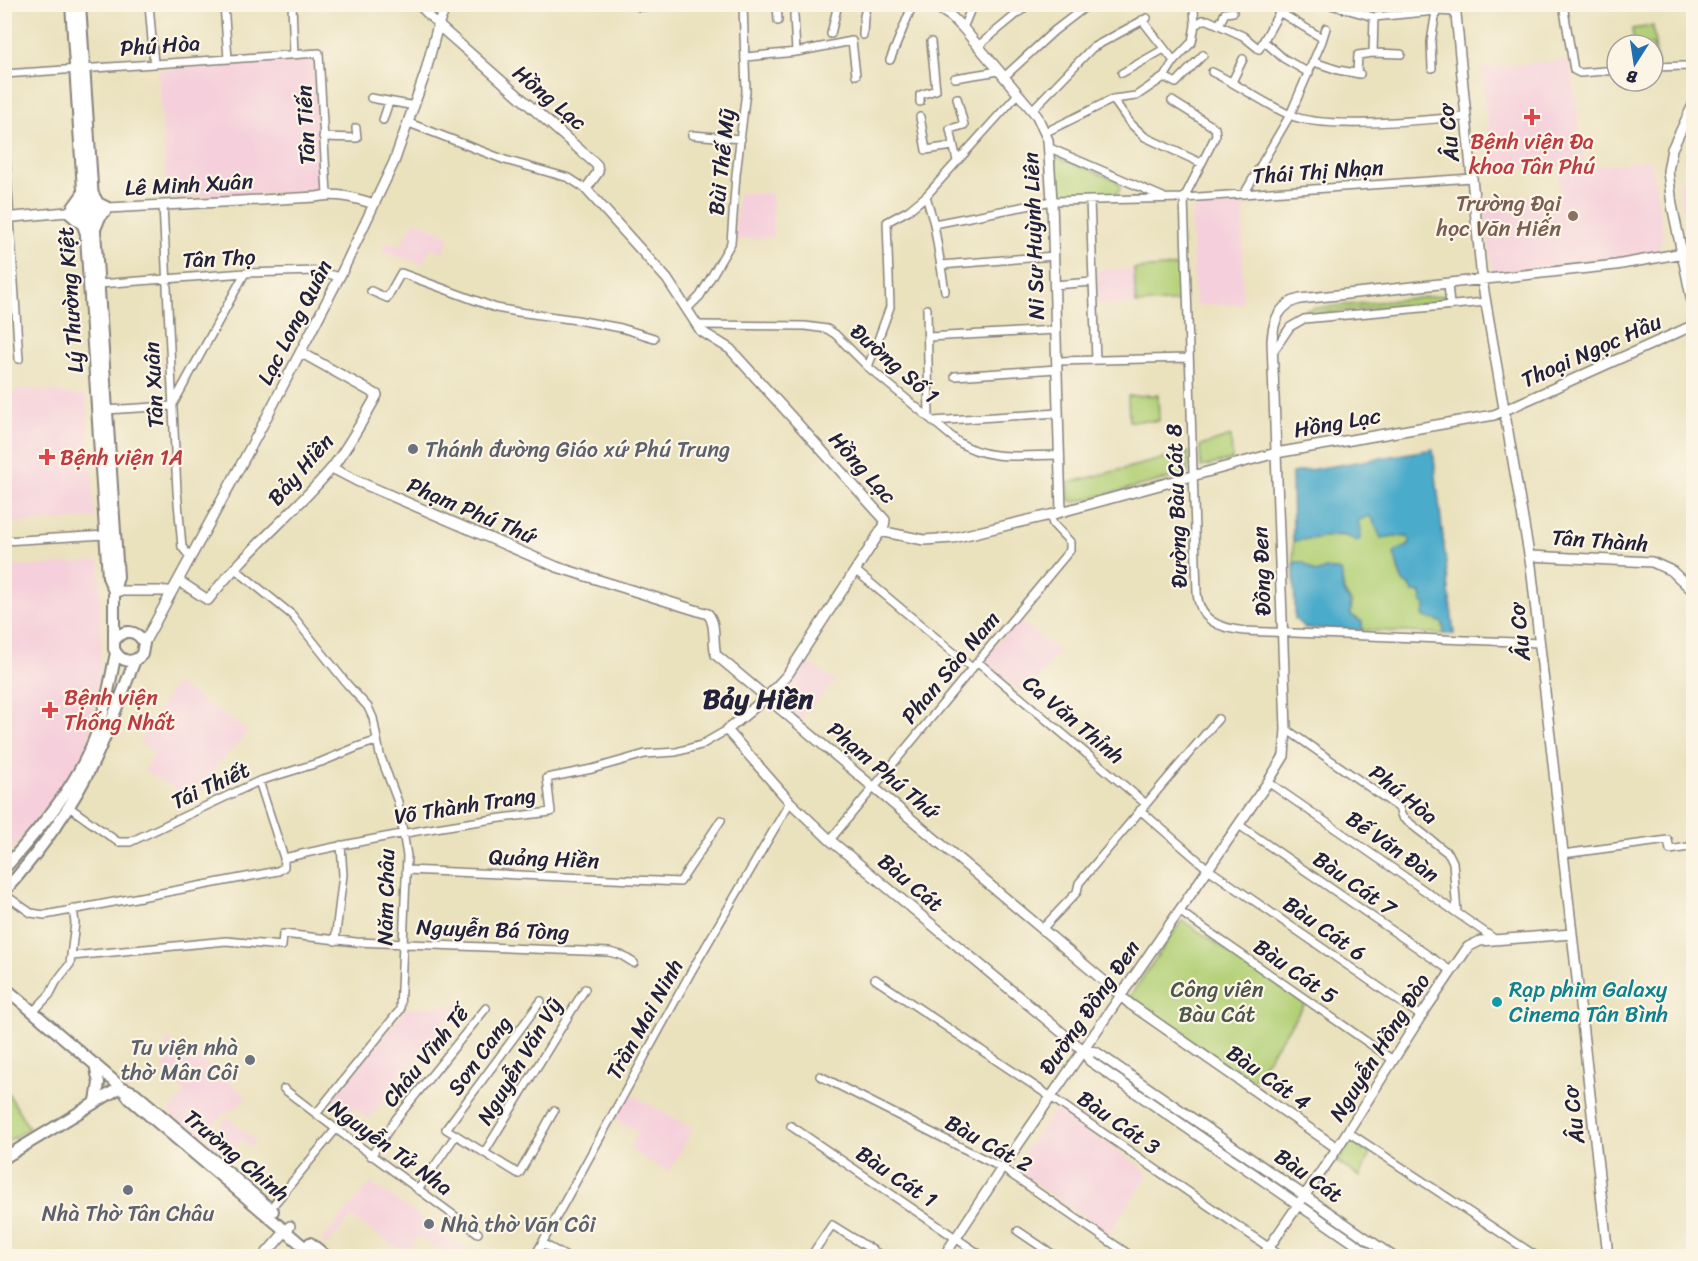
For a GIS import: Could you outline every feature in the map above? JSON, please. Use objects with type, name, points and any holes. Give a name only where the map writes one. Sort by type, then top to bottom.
[{"type":"main road","name":"Lý Thường Kiệt","points":[[71,4],[79,69],[102,410],[118,577],[114,591],[115,640]]},
{"type":"main road","name":"Lý Thường Kiệt","points":[[79,69],[80,4]]},
{"type":"main road","points":[[88,193],[98,203],[108,208],[90,231],[69,213],[88,193]]},
{"type":"main road","name":"Lý Thường Kiệt","points":[[90,231],[99,284],[105,535],[108,577],[114,591]]},
{"type":"main road","points":[[4,869],[45,822],[87,756],[101,718],[116,653],[115,640],[123,633],[130,632],[140,637],[144,643],[142,654],[135,660],[94,759],[69,807],[32,860],[4,893]]},
{"type":"main road","points":[[116,653],[126,661],[135,660]]},
{"type":"main road","name":"Trường Chinh","points":[[4,987],[95,1064],[130,1099],[270,1209],[315,1257]]},
{"type":"main road","points":[[95,1064],[99,1083],[96,1101]]},
{"type":"main road","points":[[4,1158],[120,1087]]},
{"type":"main road","name":"Trường Chinh","points":[[196,1150],[326,1257]]},
{"type":"street","points":[[149,4],[154,64]]},
{"type":"street","points":[[224,4],[228,59]]},
{"type":"street","name":"Tân Tiến","points":[[292,4],[294,55]]},
{"type":"street","points":[[417,4],[438,25]]},
{"type":"street","name":"Lạc Long Quân","points":[[144,643],[302,353],[340,277],[394,162],[415,106],[438,25],[447,4]]},
{"type":"street","points":[[639,7],[672,4]]},
{"type":"street","name":"Bùi Thế Mỹ","points":[[687,309],[700,296],[731,243],[745,104],[746,57],[743,4]]},
{"type":"street","points":[[777,4],[778,21]]},
{"type":"street","points":[[831,33],[838,4]]},
{"type":"street","points":[[863,35],[867,4]]},
{"type":"street","points":[[890,60],[913,4]]},
{"type":"street","name":"Ni Sư Huỳnh Liên","points":[[932,4],[952,17],[963,28],[1032,110],[1046,132],[1050,148],[1061,511]]},
{"type":"street","points":[[963,28],[973,4]]},
{"type":"street","points":[[978,46],[1029,4]]},
{"type":"street","points":[[1046,132],[1113,99],[1136,96],[1164,77],[1174,61],[1192,42],[1195,25],[1194,10],[1197,4]]},
{"type":"street","points":[[1195,25],[1203,20],[1219,25],[1243,36],[1259,49],[1265,42],[1284,4]]},
{"type":"street","points":[[1327,4],[1374,17],[1455,8]]},
{"type":"street","points":[[1563,4],[1574,70],[1580,73],[1605,71]]},
{"type":"street","points":[[956,78],[1001,74],[1089,5]]},
{"type":"street","name":"Âu Cơ","points":[[1455,8],[1482,280],[1530,556],[1608,1257]]},
{"type":"street","points":[[1432,68],[1431,42],[1436,11]]},
{"type":"street","points":[[1219,25],[1225,13],[1233,12]]},
{"type":"street","points":[[1281,12],[1322,38]]},
{"type":"street","points":[[794,15],[796,52]]},
{"type":"street","points":[[1373,53],[1374,17]]},
{"type":"street","points":[[1032,110],[1092,48],[1145,19],[1174,61]]},
{"type":"street","name":"Hồng Lạc","points":[[438,25],[597,165],[598,171],[586,189],[667,279],[704,333],[728,348],[738,358],[883,517],[885,523],[880,531],[913,538],[939,539],[971,534],[1276,453],[1487,417],[1505,411]]},
{"type":"street","points":[[1244,194],[1290,116],[1326,28]]},
{"type":"street","points":[[746,57],[796,52],[852,41],[856,75]]},
{"type":"street","points":[[921,102],[920,95],[936,90],[931,42]]},
{"type":"street","points":[[1265,42],[1283,58],[1309,73]]},
{"type":"street","points":[[1122,73],[1164,48]]},
{"type":"street","name":"Phú Hòa","points":[[4,74],[319,53]]},
{"type":"street","name":"Tân Tiến","points":[[319,53],[327,194]]},
{"type":"street","points":[[1314,62],[1338,70],[1359,73],[1358,55],[1401,54]]},
{"type":"street","points":[[1164,77],[1176,83],[1203,55]]},
{"type":"street","points":[[1232,81],[1244,59]]},
{"type":"street","points":[[1665,66],[1694,68]]},
{"type":"street","points":[[1212,72],[1232,81],[1290,116],[1310,120],[1334,122],[1466,117]]},
{"type":"street","points":[[868,367],[890,307],[887,222],[909,210],[926,196],[1018,94]]},
{"type":"street","points":[[371,98],[415,106]]},
{"type":"street","points":[[957,98],[964,124],[950,129],[957,161]]},
{"type":"street","points":[[1113,99],[1130,123],[1145,137],[1201,163]]},
{"type":"street","points":[[1172,101],[1215,128],[1216,135],[1184,198]]},
{"type":"street","points":[[383,120],[389,102]]},
{"type":"street","points":[[1694,103],[1672,149],[1668,165],[1672,205],[1694,311]]},
{"type":"street","points":[[920,117],[926,150],[954,146]]},
{"type":"street","points":[[409,123],[505,160],[569,178],[586,189]]},
{"type":"street","points":[[4,128],[8,218],[20,359]]},
{"type":"street","points":[[323,137],[357,138],[356,129]]},
{"type":"street","points":[[692,135],[741,139]]},
{"type":"street","name":"Thái Thị Nhạn","points":[[1050,148],[1167,198]]},
{"type":"street","name":"Thái Thị Nhạn","points":[[934,224],[1052,201],[1184,198],[1472,178]]},
{"type":"street","name":"Lê Minh Xuân","points":[[8,218],[108,208],[327,194],[374,204]]},
{"type":"street","points":[[926,196],[934,224],[945,291]]},
{"type":"street","name":"Đường Bàu Cát 8","points":[[1184,198],[1197,591],[1202,613],[1212,621],[1230,628],[1282,633],[1540,643]]},
{"type":"street","points":[[1090,200],[1096,360]]},
{"type":"street","name":"Tân Xuân","points":[[163,205],[172,406],[182,547],[191,558]]},
{"type":"street","name":"Đồng Đen","points":[[1268,782],[1284,756],[1286,729],[1272,355],[1272,332],[1281,310],[1292,301],[1616,265],[1683,253]]},
{"type":"street","points":[[941,265],[1054,256]]},
{"type":"street","name":"Tân Thọ","points":[[99,284],[245,273],[316,271],[340,277]]},
{"type":"street","points":[[102,410],[172,406],[245,273]]},
{"type":"street","points":[[371,291],[387,298],[401,273],[496,308],[577,320],[654,338]]},
{"type":"street","points":[[1054,285],[1092,282]]},
{"type":"street","points":[[1448,284],[1450,305]]},
{"type":"street","points":[[1272,355],[1290,327],[1302,320],[1486,302]]},
{"type":"street","points":[[927,309],[931,419],[1058,413]]},
{"type":"street","name":"Đường Số 1","points":[[697,325],[822,327],[835,334],[868,367],[960,443],[981,453],[999,456],[1060,455]]},
{"type":"street","name":"Thoại Ngọc Hầu","points":[[1505,411],[1694,326]]},
{"type":"street","points":[[928,337],[1056,330]]},
{"type":"street","name":"Bảy Hiền","points":[[179,581],[208,600],[234,568],[332,468],[357,432],[377,395],[302,353]]},
{"type":"street","points":[[956,376],[1096,360],[1189,358]]},
{"type":"street","name":"Phạm Phú Thứ","points":[[332,468],[357,481],[557,567],[706,613],[712,621],[716,655],[1121,995]]},
{"type":"street","name":"Phan Sào Nam","points":[[830,840],[1070,549],[1070,542],[1053,524],[1050,514]]},
{"type":"street","name":"Võ Thành Trang","points":[[4,893],[35,914],[45,915],[278,871],[284,867],[284,858],[341,845],[472,821],[551,812],[547,778],[592,769],[645,754],[676,752],[701,745],[727,730],[767,697],[795,663],[880,531]]},
{"type":"street","points":[[4,541],[105,535]]},
{"type":"street","name":"Tân Thành","points":[[1530,556],[1652,562],[1672,571],[1694,592]]},
{"type":"street","name":"Năm Châu","points":[[234,568],[296,619],[368,707],[373,718],[376,741],[398,802],[404,833],[406,870],[398,1014],[316,1114]]},
{"type":"street","points":[[855,570],[972,668]]},
{"type":"street","points":[[114,591],[172,591]]},
{"type":"street","name":"Ca Văn Thỉnh","points":[[978,662],[1146,804]]},
{"type":"street","points":[[1042,929],[1077,892],[1079,883],[1218,719]]},
{"type":"street","name":"Phú Hòa","points":[[1286,729],[1399,808],[1402,817],[1449,854],[1452,860],[1457,913]]},
{"type":"street","name":"Bàu Cát","points":[[727,730],[790,802],[830,840],[1083,1050],[1090,1061],[1373,1257]]},
{"type":"street","name":"Tái Thiết","points":[[69,807],[118,842],[126,843],[260,781],[321,762],[376,741]]},
{"type":"street","points":[[260,781],[284,858]]},
{"type":"street","name":"Đường Đồng Đen","points":[[944,1257],[1002,1168],[1268,782]]},
{"type":"street","name":"Bế Văn Đàn","points":[[1268,782],[1496,940]]},
{"type":"street","name":"Trần Mai Ninh","points":[[535,1257],[681,990],[790,802]]},
{"type":"street","name":"Bàu Cát 6","points":[[1140,810],[1208,869],[1421,1016]]},
{"type":"street","name":"Quảng Hiền","points":[[406,870],[680,882],[721,820]]},
{"type":"street","name":"Bàu Cát 7","points":[[1239,825],[1450,971]]},
{"type":"street","points":[[1563,854],[1668,840],[1670,849],[1694,846]]},
{"type":"street","points":[[335,941],[343,875],[341,845]]},
{"type":"street","points":[[33,1012],[69,968],[75,923],[73,909]]},
{"type":"street","name":"Bàu Cát 5","points":[[1179,911],[1393,1060]]},
{"type":"street","name":"Nguyễn Bá Tòng","points":[[72,956],[226,941],[282,946],[283,934],[335,941],[609,952],[621,955],[634,963]]},
{"type":"street","name":"Nguyễn Hồng Đào","points":[[1263,1257],[1348,1132],[1450,971],[1472,944],[1572,934]]},
{"type":"street","name":"Bàu Cát 3","points":[[875,979],[1051,1097],[1281,1257]]},
{"type":"street","name":"Nguyễn Văn Vỹ","points":[[484,1153],[585,988]]},
{"type":"street","name":"Bàu Cát 4","points":[[1121,995],[1130,1004],[1337,1148]]},
{"type":"street","name":"Sơn Cang","points":[[456,1135],[446,1130],[541,1001]]},
{"type":"street","name":"Châu Vĩnh Tế","points":[[371,1156],[396,1119],[486,1008]]},
{"type":"street","name":"Bàu Cát","points":[[1083,1050],[1096,1052],[1392,1257]]},
{"type":"street","name":"Bàu Cát 2","points":[[820,1076],[1002,1168],[1131,1257]]},
{"type":"street","name":"Nguyễn Tử Nha","points":[[284,1089],[371,1156],[478,1233]]},
{"type":"street","points":[[417,1190],[456,1135],[519,1174],[554,1112]]},
{"type":"street","points":[[1188,1129],[1194,1120]]},
{"type":"street","name":"Bàu Cát 1","points":[[791,1126],[982,1257]]},
{"type":"street","points":[[270,1209],[336,1129]]},
{"type":"street","points":[[1348,1132],[1536,1257]]},
{"type":"street","points":[[811,1257],[832,1225],[882,1257]]},
{"type":"street","points":[[264,1257],[288,1228]]},
{"type":"street","points":[[1018,1231],[1055,1257]]},
{"type":"street","points":[[542,1243],[565,1257]]},
{"type":"shaded area","points":[[314,58],[321,190],[167,199],[158,70]]},
{"type":"shaded area","name":"Bệnh viện Đa khoa Tân Phú","points":[[1570,60],[1585,166],[1491,169],[1482,68]]},
{"type":"shaded area","name":"Trường Đại học Văn Hiến","points":[[1651,160],[1663,235],[1661,243],[1654,252],[1497,272],[1492,270],[1484,197],[1561,194],[1559,170]]},
{"type":"shaded area","points":[[1677,180],[1693,180],[1693,277],[1687,236]]},
{"type":"shaded area","points":[[738,193],[772,194],[773,237],[735,240]]},
{"type":"shaded area","points":[[1244,203],[1242,304],[1195,305],[1191,214],[1197,207]]},
{"type":"shaded area","points":[[415,220],[450,237],[442,253],[431,247],[422,264],[382,252],[385,241],[400,246]]},
{"type":"shaded area","points":[[1134,269],[1136,304],[1097,305],[1095,270]]},
{"type":"shaded area","name":"Bệnh viện 1A","points":[[21,388],[86,396],[95,518],[5,524],[5,396]]},
{"type":"shaded area","name":"Bệnh viện Thống Nhất","points":[[100,561],[101,657],[97,700],[88,744],[78,764],[59,791],[5,859],[5,566]]},
{"type":"shaded area","points":[[1018,619],[1059,652],[1024,694],[983,661]]},
{"type":"shaded area","points":[[803,658],[835,681],[801,720],[774,696]]},
{"type":"shaded area","points":[[176,683],[248,731],[218,765],[193,801],[144,770],[155,753],[139,742]]},
{"type":"shaded area","points":[[460,1004],[368,1119],[353,1107],[347,1115],[330,1102],[406,1009]]},
{"type":"shaded area","points":[[166,1038],[191,1063],[197,1056],[246,1096],[235,1109],[223,1114],[201,1141],[169,1112],[185,1092],[163,1073]]},
{"type":"shaded area","points":[[628,1093],[693,1129],[669,1172],[629,1150],[638,1132],[614,1119]]},
{"type":"shaded area","points":[[1060,1111],[1147,1172],[1147,1177],[1109,1234],[1017,1171],[1017,1163],[1052,1112]]},
{"type":"shaded area","points":[[227,1117],[256,1141],[251,1147],[241,1139],[224,1160],[205,1144]]},
{"type":"shaded area","points":[[371,1183],[470,1251],[467,1256],[447,1256],[418,1236],[406,1254],[351,1217],[326,1246],[321,1241]]},
{"type":"green space","points":[[1653,26],[1654,33],[1632,33],[1632,29]]},
{"type":"green space","points":[[1059,158],[1116,180],[1120,185],[1119,192],[1112,195],[1058,196],[1055,193],[1054,164],[1055,159]]},
{"type":"green space","points":[[1182,266],[1184,301],[1136,304],[1134,269]]},
{"type":"green space","points":[[1448,295],[1448,302],[1308,314],[1297,317],[1284,328],[1298,313],[1307,309]]},
{"type":"green space","points":[[1158,395],[1159,421],[1129,421],[1128,396]]},
{"type":"green space","points":[[1231,436],[1232,460],[1201,467],[1200,446]]},
{"type":"green space","points":[[1189,452],[1188,474],[1075,502],[1070,500],[1068,483]]},
{"type":"green space","points":[[1369,516],[1381,538],[1408,537],[1410,542],[1408,546],[1396,551],[1400,575],[1404,582],[1421,592],[1422,601],[1426,606],[1424,617],[1443,624],[1444,634],[1362,630],[1362,622],[1351,615],[1352,603],[1344,591],[1341,571],[1326,569],[1316,573],[1308,566],[1296,562],[1294,564],[1293,541],[1335,536],[1355,540],[1359,520]]},
{"type":"green space","name":"Công viên Bàu Cát","points":[[1182,920],[1305,1004],[1251,1083],[1128,999]]},
{"type":"green space","points":[[5,1088],[29,1128],[4,1143]]},
{"type":"green space","points":[[1351,1141],[1370,1153],[1360,1177],[1337,1162]]},
{"type":"water","points":[[1433,449],[1454,634],[1444,634],[1443,624],[1424,617],[1426,606],[1422,601],[1421,593],[1413,592],[1410,585],[1405,584],[1402,580],[1394,554],[1408,546],[1410,542],[1408,537],[1381,538],[1369,516],[1359,520],[1360,539],[1357,541],[1339,535],[1293,541],[1292,473]]},
{"type":"water","points":[[1303,562],[1316,573],[1326,569],[1341,571],[1342,586],[1350,604],[1351,615],[1362,622],[1362,630],[1305,628],[1295,619],[1294,564]]},
{"type":"place","name":"Bệnh viện Đa khoa Tân Phú","points":[[1532,117]]},
{"type":"place","name":"Trường Đại học Văn Hiến","points":[[1573,216]]},
{"type":"place","name":"Thánh đường Giáo xứ Phú Trung","points":[[413,449]]},
{"type":"place","name":"Bệnh viện 1A","points":[[47,457]]},
{"type":"place","name":"Bệnh viện Thống Nhất","points":[[50,710]]},
{"type":"place","name":"Rạp phim Galaxy Cinema Tân Bình","points":[[1497,1002]]},
{"type":"place","name":"Tu viện nhà thờ Mân Côi","points":[[250,1060]]},
{"type":"place","name":"Nhà Thờ Tân Châu","points":[[128,1190]]},
{"type":"place","name":"Nhà thờ Văn Côi","points":[[429,1224]]},
{"type":"district","name":"Bảy Hiền","points":[[758,698]]}]
